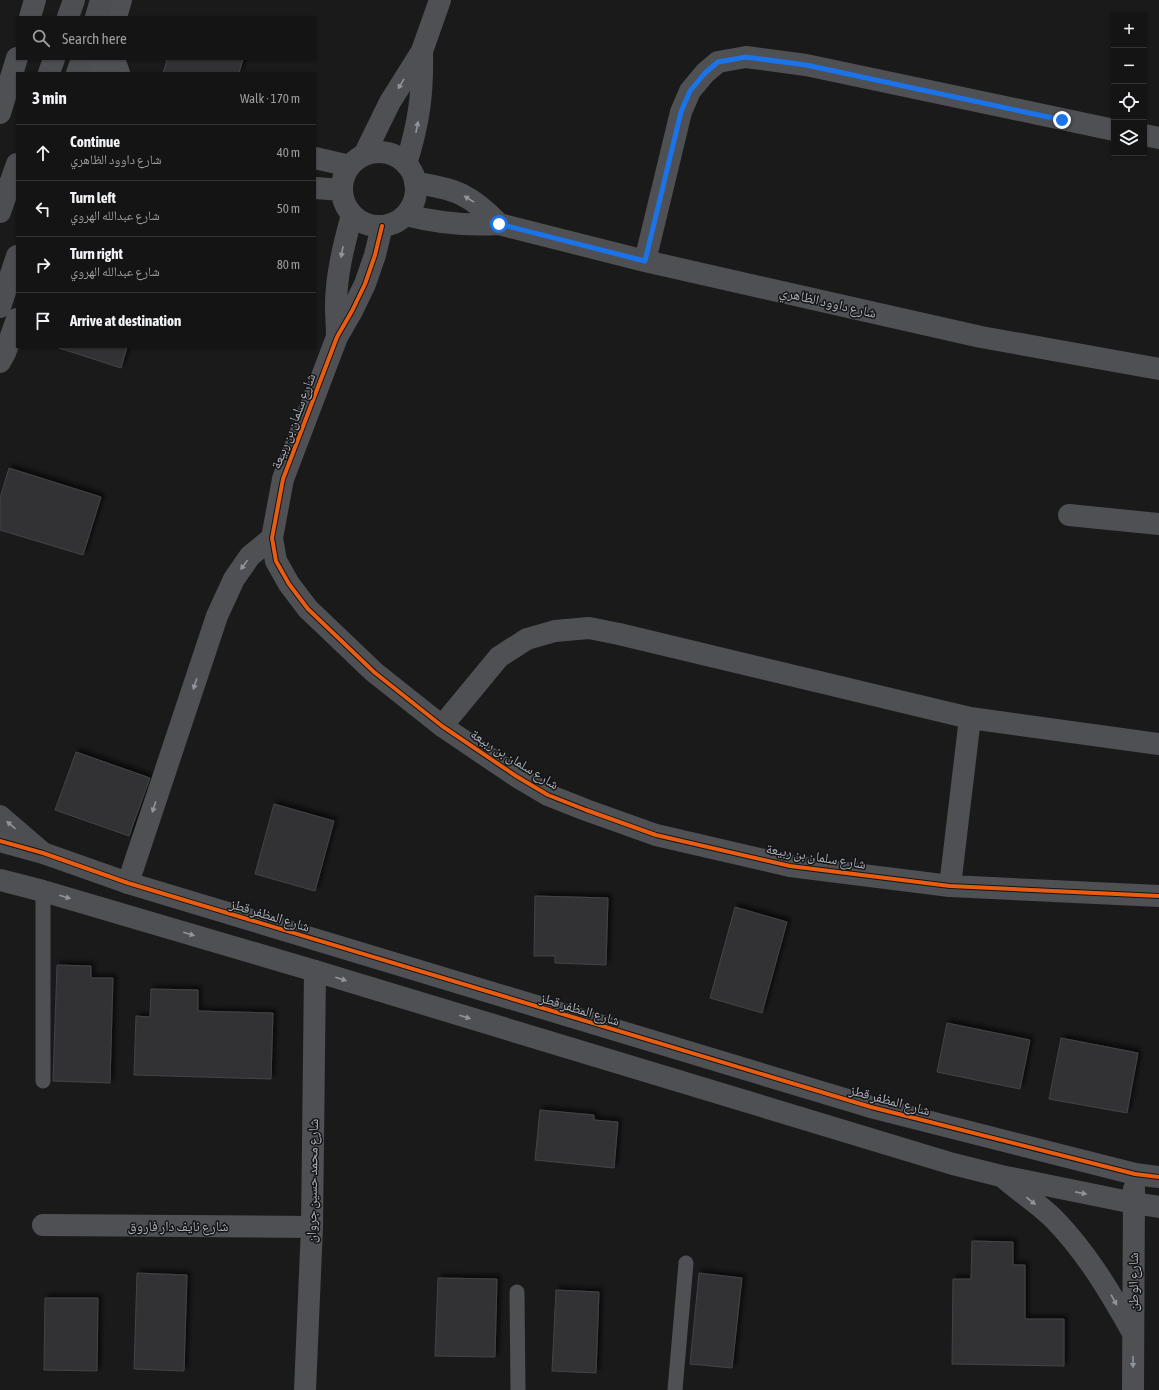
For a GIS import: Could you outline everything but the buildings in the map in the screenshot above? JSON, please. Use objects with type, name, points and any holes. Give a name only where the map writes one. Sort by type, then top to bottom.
[{"type":"main road","points":[[68,16],[74,0]]},
{"type":"main road","points":[[96,16],[101,0]]},
{"type":"main road","points":[[49,72],[54,60]]},
{"type":"main road","points":[[77,72],[82,60]]},
{"type":"main road","points":[[0,212],[16,167]]},
{"type":"main road","points":[[0,307],[16,259]]},
{"type":"main road","points":[[0,816],[43,854]]},
{"type":"street","points":[[30,16],[35,0]]},
{"type":"street","points":[[116,16],[121,0]]},
{"type":"street","points":[[422,51],[423,80],[411,174],[414,200],[406,215],[395,222],[382,226],[361,222],[352,215],[343,199],[342,182],[345,173],[357,161],[390,102],[422,51],[440,0]]},
{"type":"street","points":[[645,261],[681,112],[690,91],[705,73],[718,62],[746,57],[806,65],[1111,129]]},
{"type":"street","points":[[0,113],[16,60]]},
{"type":"street","points":[[98,72],[103,60]]},
{"type":"street","points":[[114,60],[119,72]]},
{"type":"street","points":[[1147,136],[1159,138]]},
{"type":"street","points":[[316,158],[357,161],[375,152],[387,153],[397,158],[411,174],[461,194],[482,207],[499,224]]},
{"type":"street","points":[[316,188],[342,190]]},
{"type":"street","name":"شارع سلمان بن ربيعة","points":[[337,337],[336,306],[338,275],[352,215]]},
{"type":"street","name":"شارع داوود الظاهري","points":[[406,215],[428,221],[452,224],[499,224],[645,261],[981,337],[1159,369]]},
{"type":"street","name":"شارع سلمان بن ربيعة","points":[[382,226],[375,255],[365,284],[337,337],[283,479],[272,538],[276,561],[289,584],[308,609],[374,672],[442,726],[516,776],[548,795],[656,835],[790,866],[950,886],[1159,896]]},
{"type":"street","points":[[0,362],[16,322]]},
{"type":"street","points":[[1069,515],[1159,524]]},
{"type":"street","points":[[128,883],[217,616],[234,579],[250,556],[272,538]]},
{"type":"street","points":[[442,726],[499,657],[527,639],[555,631],[589,628],[970,718],[1159,744]]},
{"type":"street","points":[[950,886],[970,718]]},
{"type":"street","name":"شارع المظفر قطز","points":[[0,841],[128,883],[871,1107],[1135,1174],[1159,1177]]},
{"type":"street","points":[[0,880],[43,891],[315,971],[953,1164],[1001,1176],[1159,1207]]},
{"type":"street","name":"شارع محمد حسين جروان","points":[[305,1390],[312,1227],[315,971]]},
{"type":"street","name":"شارع الوطن","points":[[1133,1390],[1135,1174]]},
{"type":"street","points":[[1001,1176],[1053,1219],[1084,1253],[1110,1292],[1133,1334]]},
{"type":"street","name":"شارع نايف دار فاروق","points":[[44,1225],[312,1227]]},
{"type":"lane","points":[[43,891],[44,1081]]},
{"type":"lane","points":[[675,1390],[686,1263]]},
{"type":"lane","points":[[517,1292],[518,1390]]},
{"type":"cycle path","points":[[382,226],[375,255],[365,284],[337,337],[283,479],[272,538],[276,561],[289,584],[308,609],[374,672],[442,726],[516,776],[548,795],[656,835],[790,866],[950,886],[1159,896]]},
{"type":"cycle path","points":[[0,841],[43,853],[128,883],[871,1107],[1135,1174],[1159,1177]]},
{"type":"route","points":[[499,224],[645,261],[681,112],[690,91],[705,73],[718,62],[746,57],[806,65],[1062,120]]}]
